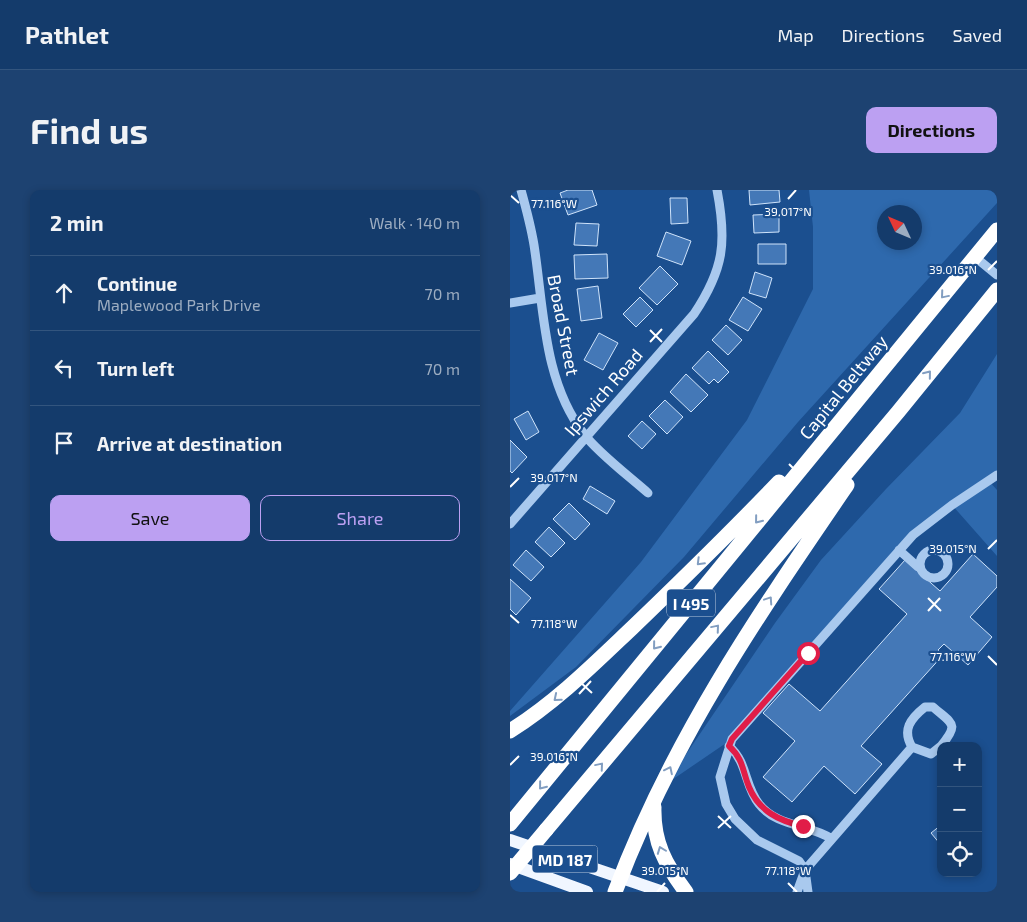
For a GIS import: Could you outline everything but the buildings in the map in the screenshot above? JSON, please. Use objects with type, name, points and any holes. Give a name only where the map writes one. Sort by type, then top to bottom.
[{"type":"highway","name":"Capital Beltway","points":[[513,821],[997,230]]},
{"type":"highway","name":"I 495","points":[[510,873],[898,412],[997,290]]},
{"type":"highway","points":[[510,731],[541,712],[568,689],[701,562],[867,388]]},
{"type":"highway","points":[[618,885],[654,800],[689,729],[746,633],[898,412]]},
{"type":"highway","points":[[654,800],[654,827],[657,840],[664,859],[686,892]]},
{"type":"main road","name":"MD 187","points":[[510,840],[618,885],[663,892]]},
{"type":"main road","name":"MD 187","points":[[510,864],[587,892]]},
{"type":"street","name":"Broad Street","points":[[521,190],[534,244],[540,298],[556,379],[572,415],[585,436],[648,493]]},
{"type":"street","name":"Ipswich Road","points":[[510,524],[585,436],[694,314],[709,290],[719,263],[723,224],[717,190]]},
{"type":"street","points":[[975,257],[997,275]]},
{"type":"street","points":[[510,303],[540,298]]},
{"type":"street","points":[[808,892],[805,870],[799,861],[757,840],[735,819],[726,804],[720,778],[732,739],[913,535],[997,475]]},
{"type":"street","points":[[899,550],[918,567]]},
{"type":"street","points":[[937,749],[931,754],[912,747],[906,733],[907,725],[921,710],[928,706],[951,723],[953,732],[944,742]]},
{"type":"street","points":[[729,746],[740,756],[749,788],[760,805],[774,817],[786,823],[819,831],[832,840]]},
{"type":"street","points":[[797,892],[805,870],[912,747]]},
{"type":"shaded area","points":[[809,190],[997,190],[997,203],[798,422],[684,557],[576,667],[510,716],[510,711],[641,562],[747,420],[813,289],[813,227]]},
{"type":"shaded area","points":[[997,354],[997,475],[989,481],[997,490],[997,556],[952,505],[913,535],[732,739],[666,784],[775,623],[821,560],[886,489],[960,413]]},
{"type":"route","points":[[803,826],[786,823],[774,817],[760,805],[749,788],[740,756],[729,746],[732,739],[808,653]]}]
